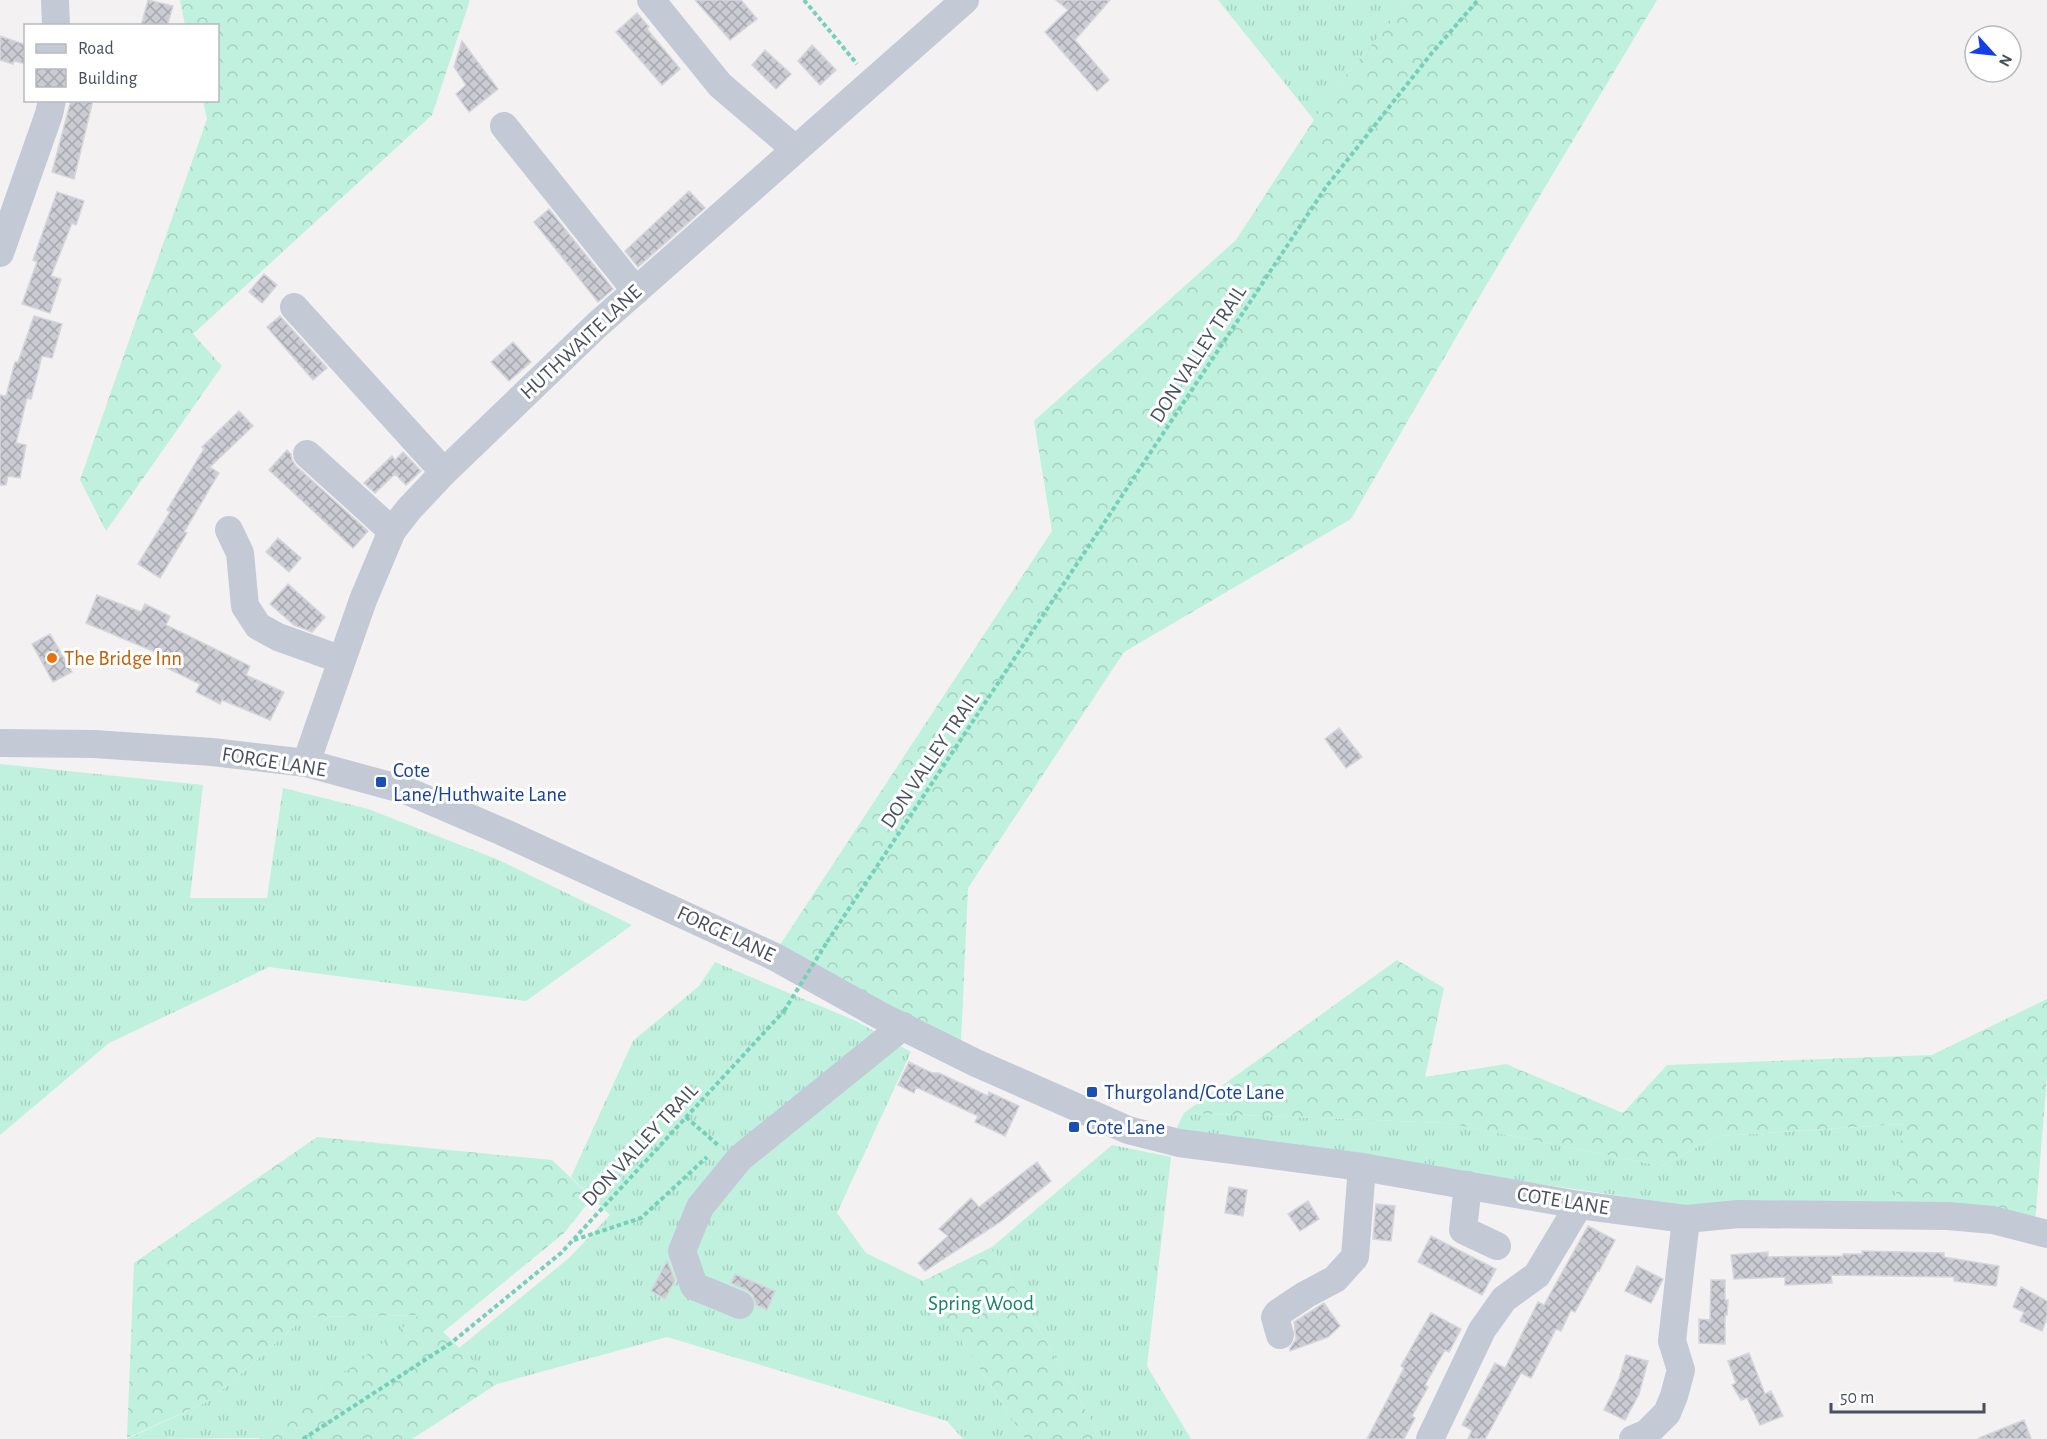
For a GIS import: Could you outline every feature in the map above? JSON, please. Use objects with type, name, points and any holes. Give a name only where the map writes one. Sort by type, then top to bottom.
[{"type":"street","points":[[55,0],[56,24]]},
{"type":"street","points":[[651,0],[720,85],[795,149]]},
{"type":"street","name":"HUTHWAITE LANE","points":[[306,763],[363,600],[392,531],[409,509],[444,472],[636,291],[965,0]]},
{"type":"street","points":[[0,253],[52,102]]},
{"type":"street","points":[[504,126],[636,291]]},
{"type":"street","points":[[294,307],[444,472]]},
{"type":"street","points":[[307,454],[392,531]]},
{"type":"street","points":[[228,526],[240,553],[245,606],[258,626],[278,637],[342,660]]},
{"type":"street","name":"FORGE LANE","points":[[0,743],[94,744],[212,752],[306,763],[405,790],[516,838],[795,967]]},
{"type":"street","name":"COTE LANE","points":[[795,967],[881,1016],[976,1063],[1128,1130],[1179,1143],[1362,1167],[1579,1205],[1686,1219],[1739,1214],[1948,1216],[1992,1220],[2047,1234]]},
{"type":"street","points":[[740,1305],[694,1286],[682,1251],[700,1207],[740,1158],[903,1026]]},
{"type":"street","points":[[1280,1335],[1275,1317],[1278,1313],[1335,1279],[1355,1257],[1362,1167]]},
{"type":"street","points":[[1468,1185],[1452,1224],[1497,1246]]},
{"type":"street","points":[[1430,1439],[1482,1330],[1504,1299],[1537,1275],[1579,1205]]},
{"type":"street","points":[[1633,1439],[1647,1433],[1667,1413],[1682,1370],[1672,1341],[1686,1219]]},
{"type":"path","points":[[804,0],[871,82]]},
{"type":"path","name":"DON VALLEY TRAIL","points":[[303,1439],[451,1343],[561,1253],[784,1011],[827,942],[1326,187],[1431,54],[1478,0]]},
{"type":"path","points":[[572,1240],[641,1218],[710,1154]]},
{"type":"green space","points":[[180,0],[470,0],[432,115],[193,334],[222,366],[106,531],[80,480],[207,119],[203,102],[219,102],[219,24],[185,24]]},
{"type":"green space","points":[[1218,0],[1410,0],[1334,89],[1315,121]]},
{"type":"green space","points":[[1410,0],[1657,0],[1484,289],[1351,519],[1124,652],[968,888],[961,1042],[776,951],[1052,531],[1034,421],[1236,240],[1334,89]]},
{"type":"green space","points":[[0,764],[203,785],[190,898],[267,898],[283,788],[368,809],[499,860],[632,925],[526,1001],[269,967],[109,1043],[0,1135]]},
{"type":"green space","points":[[1397,960],[1444,988],[1425,1077],[1506,1064],[1623,1113],[1667,1065],[1932,1055],[2047,999],[2047,1076],[2035,1223],[1895,1204],[1903,1124],[1718,1136],[1662,1166],[1448,1123],[1184,1113]]},
{"type":"green space","points":[[715,962],[856,1021],[911,1052],[837,1213],[866,1253],[923,1281],[1025,1439],[963,1439],[947,1421],[667,1337],[497,1384],[459,1348],[569,1258],[610,1215],[571,1177],[633,1041],[699,986]]},
{"type":"green space","points":[[1184,1113],[1448,1123],[1662,1166],[1718,1136],[1904,1124],[1895,1204],[1684,1205],[1175,1131]]},
{"type":"green space","points":[[317,1137],[552,1160],[592,1198],[564,1233],[443,1332],[497,1384],[412,1439],[259,1439],[419,1315],[305,1317],[211,1400],[127,1438],[134,1263]]},
{"type":"green space","points":[[1112,1145],[1171,1157],[1147,1366],[1191,1439],[1102,1439],[992,1247]]},
{"type":"green space","name":"Spring Wood","points":[[992,1247],[1102,1439],[1025,1439],[923,1281]]},
{"type":"green space","points":[[420,1315],[261,1438],[127,1439],[211,1400],[305,1317]]},
{"type":"building","points":[[148,0],[173,6],[168,24],[142,24]]},
{"type":"building","points":[[695,0],[741,0],[757,19],[730,40]]},
{"type":"building","points":[[1056,0],[1110,0],[1075,40],[1109,80],[1097,91],[1045,32],[1068,10]]},
{"type":"building","points":[[637,13],[649,27],[647,29],[680,69],[662,85],[616,32]]},
{"type":"building","points":[[0,36],[24,44],[24,64],[14,61],[13,64],[0,60]]},
{"type":"building","points":[[462,41],[498,89],[469,112],[456,94],[466,85],[454,67]]},
{"type":"building","points":[[812,45],[836,70],[820,85],[798,61]]},
{"type":"building","points":[[765,50],[791,74],[776,89],[752,65]]},
{"type":"building","points":[[70,102],[93,102],[74,179],[52,172]]},
{"type":"building","points":[[689,191],[705,208],[638,267],[625,251]]},
{"type":"building","points":[[57,192],[84,201],[76,225],[72,223],[51,276],[61,279],[50,313],[22,304],[37,262],[33,260]]},
{"type":"building","points":[[549,209],[613,289],[598,302],[534,222]]},
{"type":"building","points":[[264,274],[277,285],[262,303],[249,292]]},
{"type":"building","points":[[34,316],[62,324],[52,358],[42,356],[31,399],[27,398],[16,443],[26,445],[20,478],[8,476],[6,485],[0,485],[0,395],[6,396],[15,362],[18,362]]},
{"type":"building","points":[[280,316],[327,368],[313,380],[267,327]]},
{"type":"building","points":[[513,342],[531,362],[509,381],[491,362]]},
{"type":"building","points":[[239,411],[253,426],[210,467],[219,473],[160,578],[138,564],[170,512],[167,510],[204,449],[202,447]]},
{"type":"building","points":[[287,450],[296,466],[368,531],[353,548],[269,470]]},
{"type":"building","points":[[403,452],[421,471],[406,485],[395,474],[375,493],[364,483],[392,456],[395,460]]},
{"type":"building","points":[[278,538],[301,558],[289,572],[266,552]]},
{"type":"building","points":[[288,584],[325,617],[312,632],[294,625],[270,604]]},
{"type":"building","points":[[97,595],[141,612],[145,604],[170,616],[166,625],[250,666],[246,675],[284,692],[270,720],[222,700],[220,704],[196,692],[200,684],[167,668],[172,659],[86,623]]},
{"type":"building","name":"The Bridge Inn","points":[[50,634],[72,672],[53,682],[32,644]]},
{"type":"building","points":[[1339,728],[1362,757],[1346,768],[1325,739]]},
{"type":"building","points":[[909,1062],[988,1096],[989,1092],[1019,1106],[1005,1136],[975,1122],[978,1116],[916,1087],[914,1093],[898,1085]]},
{"type":"building","points":[[1037,1162],[1051,1181],[1000,1222],[925,1271],[918,1263],[948,1236],[939,1229],[971,1198],[979,1207]]},
{"type":"building","points":[[1229,1187],[1247,1190],[1243,1216],[1225,1213]]},
{"type":"building","points":[[1308,1201],[1319,1219],[1300,1231],[1288,1214]]},
{"type":"building","points":[[1376,1204],[1395,1206],[1391,1241],[1373,1239]]},
{"type":"building","points":[[1588,1226],[1615,1240],[1599,1271],[1575,1312],[1571,1310],[1561,1331],[1556,1329],[1531,1378],[1521,1373],[1485,1439],[1468,1439],[1472,1430],[1462,1425],[1495,1363],[1505,1368],[1538,1302],[1544,1305]]},
{"type":"building","points":[[1431,1236],[1496,1269],[1482,1295],[1418,1262]]},
{"type":"building","points":[[1862,1251],[1944,1253],[1944,1257],[1999,1266],[1996,1286],[1954,1281],[1954,1277],[1831,1275],[1832,1283],[1785,1285],[1785,1277],[1734,1279],[1731,1255],[1768,1252],[1768,1257],[1843,1256],[1843,1254],[1863,1254]]},
{"type":"building","points":[[667,1261],[675,1280],[665,1299],[651,1291]]},
{"type":"building","points":[[1637,1266],[1663,1279],[1651,1303],[1625,1291]]},
{"type":"building","points":[[735,1274],[775,1291],[767,1310],[756,1305],[753,1295],[747,1290],[731,1283]]},
{"type":"building","points":[[1711,1280],[1725,1280],[1725,1300],[1728,1300],[1727,1315],[1725,1315],[1725,1344],[1699,1343],[1699,1319],[1710,1320]]},
{"type":"building","points":[[2021,1287],[2047,1301],[2047,1318],[2042,1331],[2020,1321],[2024,1312],[2013,1307]]},
{"type":"building","points":[[1324,1303],[1340,1326],[1328,1337],[1290,1351],[1296,1339],[1294,1322]]},
{"type":"building","points":[[1431,1313],[1461,1329],[1449,1352],[1445,1350],[1425,1385],[1428,1387],[1412,1416],[1415,1418],[1404,1439],[1367,1439],[1404,1368],[1401,1366]]},
{"type":"building","points":[[1749,1353],[1765,1394],[1771,1391],[1783,1416],[1760,1425],[1747,1398],[1741,1400],[1732,1385],[1736,1383],[1728,1361]]},
{"type":"building","points":[[1626,1355],[1648,1361],[1639,1394],[1625,1420],[1604,1410],[1619,1379]]},
{"type":"building","points":[[2024,1420],[2031,1439],[1979,1439],[1979,1438]]},
{"type":"place","name":"The Bridge Inn","points":[[52,658]]},
{"type":"place","name":"Cote Lane/Huthwaite Lane","points":[[381,782]]},
{"type":"place","name":"Thurgoland/Cote Lane","points":[[1092,1092]]},
{"type":"place","name":"Cote Lane","points":[[1074,1127]]}]
